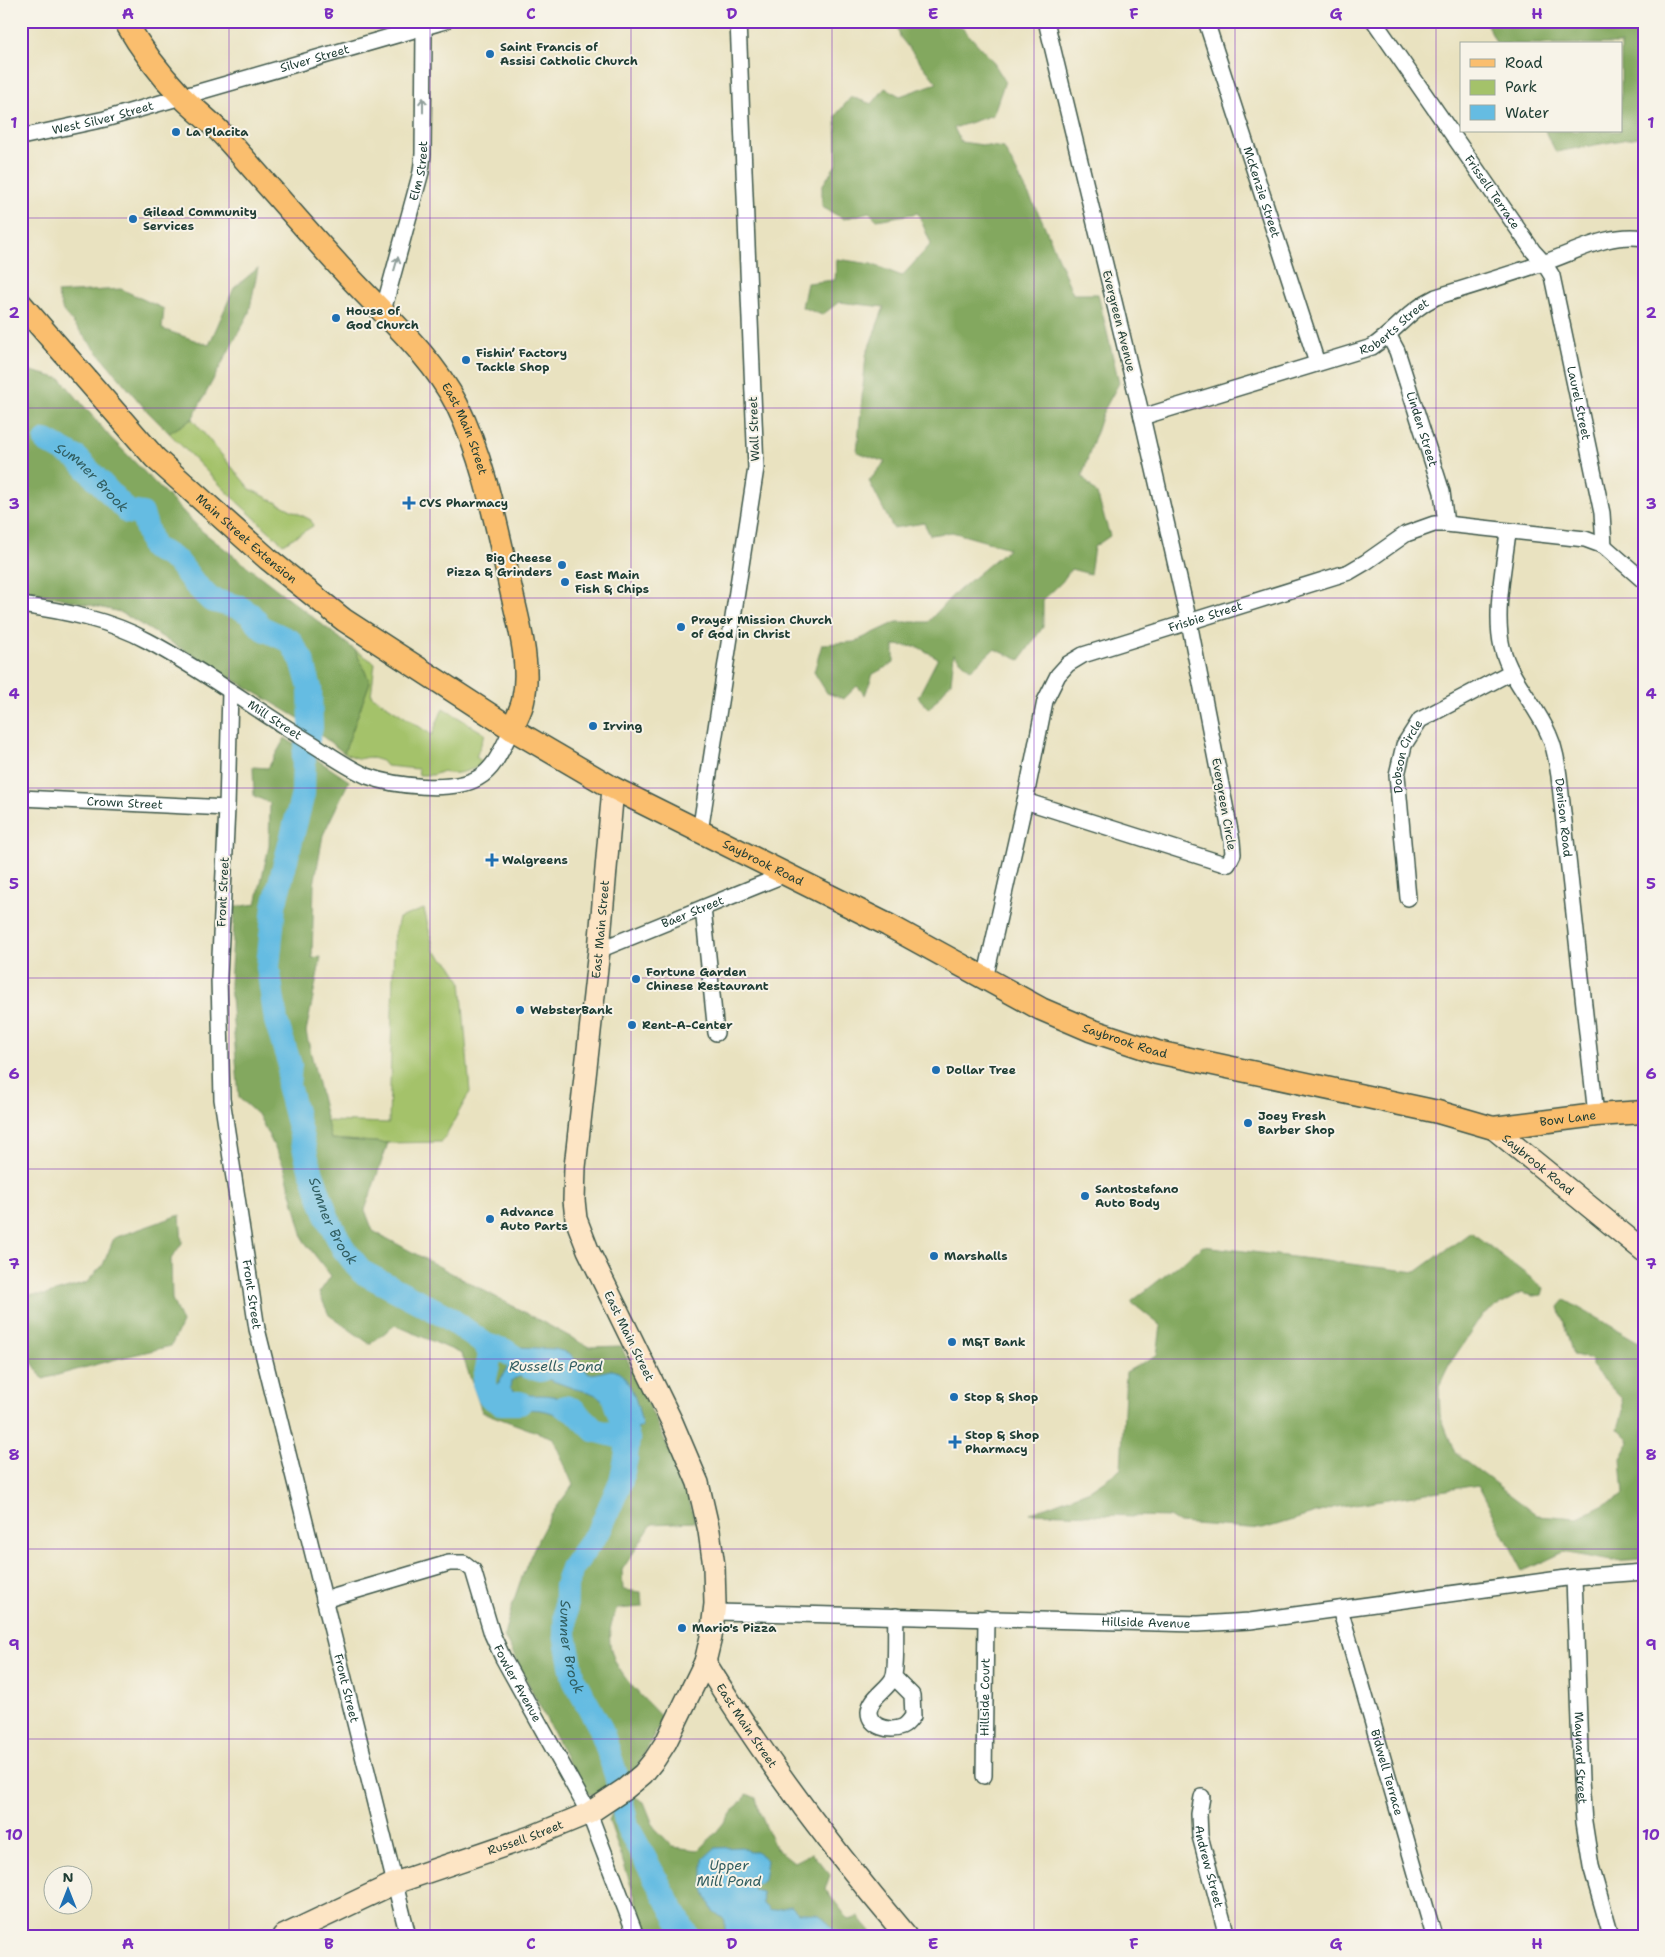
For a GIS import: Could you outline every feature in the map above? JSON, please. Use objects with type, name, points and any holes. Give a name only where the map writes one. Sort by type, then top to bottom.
[{"type":"main road","name":"East Main Street","points":[[125,21],[146,56],[183,98],[221,133],[354,282],[383,311],[442,380],[465,423],[475,448],[500,541],[524,655],[525,692],[523,704],[512,728]]},
{"type":"main road","name":"Main Street Extension","points":[[21,304],[155,458],[268,559],[344,620],[512,728]]},
{"type":"main road","points":[[512,728],[613,788]]},
{"type":"main road","name":"East Main Street","points":[[613,788],[599,950],[576,1144],[574,1200],[576,1219],[605,1289],[672,1422],[698,1482],[709,1531],[714,1566],[716,1612],[705,1662],[738,1714],[811,1816],[860,1882],[906,1936]]},
{"type":"main road","name":"Saybrook Road","points":[[613,788],[888,925],[1041,1009],[1090,1030],[1148,1050],[1438,1112],[1493,1128],[1644,1251]]},
{"type":"main road","name":"Bow Lane","points":[[1493,1128],[1596,1115],[1644,1112]]},
{"type":"main road","name":"Russell Street","points":[[283,1936],[395,1883],[534,1836],[589,1813],[625,1789],[643,1774],[666,1742],[705,1662]]},
{"type":"street","name":"Silver Street","points":[[183,98],[445,21]]},
{"type":"street","name":"Wall Street","points":[[700,832],[756,468],[738,21]]},
{"type":"street","name":"Evergreen Avenue","points":[[1046,21],[1142,417],[1189,622]]},
{"type":"street","name":"McKenzie Street","points":[[1206,21],[1317,363]]},
{"type":"street","name":"Frissell Terrace","points":[[1374,21],[1533,251],[1544,262]]},
{"type":"street","name":"Elm Street","points":[[383,311],[421,172],[423,154],[424,27]]},
{"type":"street","name":"West Silver Street","points":[[21,137],[105,120],[183,98]]},
{"type":"street","name":"Roberts Street","points":[[1142,417],[1372,347],[1389,336],[1420,304],[1436,297],[1609,239],[1624,237],[1644,238]]},
{"type":"street","name":"Laurel Street","points":[[1544,262],[1552,276],[1602,513],[1604,546]]},
{"type":"street","name":"Linden Street","points":[[1389,336],[1397,351],[1442,492],[1446,524]]},
{"type":"street","name":"Frisbie Street","points":[[985,979],[1045,702],[1058,676],[1068,664],[1083,656],[1349,572],[1406,534],[1434,524],[1585,539],[1604,546],[1644,581]]},
{"type":"street","name":"Denison Road","points":[[1508,532],[1500,614],[1503,648],[1511,672],[1549,733],[1555,748],[1596,1115]]},
{"type":"street","name":"Mill Street","points":[[21,605],[106,623],[149,641],[339,760],[365,775],[392,783],[434,786],[470,782],[484,774],[491,766],[512,728]]},
{"type":"street","name":"Evergreen Circle","points":[[1025,801],[1216,862],[1228,864],[1230,862],[1233,854],[1232,841],[1189,622]]},
{"type":"street","name":"Dobson Circle","points":[[1408,898],[1397,775],[1404,745],[1420,720],[1511,672]]},
{"type":"street","name":"Front Street","points":[[230,691],[219,978],[222,1100],[257,1329],[408,1936]]},
{"type":"street","name":"Crown Street","points":[[21,798],[227,808]]},
{"type":"street","name":"Baer Street","points":[[599,950],[786,874]]},
{"type":"street","points":[[703,908],[716,1033]]},
{"type":"street","name":"Fowler Avenue","points":[[324,1600],[450,1563],[459,1562],[468,1566],[475,1575],[484,1611],[503,1658],[589,1813],[636,1936]]},
{"type":"street","name":"Hillside Avenue","points":[[716,1612],[1198,1624],[1250,1621],[1574,1577],[1644,1572]]},
{"type":"street","name":"Maynard Street","points":[[1574,1577],[1584,1822],[1591,1866],[1611,1936]]},
{"type":"street","name":"Bidwell Terrace","points":[[1340,1609],[1434,1936]]},
{"type":"street","points":[[894,1677],[896,1616]]},
{"type":"street","name":"Hillside Court","points":[[984,1776],[986,1618]]},
{"type":"street","name":"Andrew Street","points":[[1202,1797],[1199,1814],[1200,1836],[1227,1936]]},
{"type":"green space","points":[[895,21],[956,21],[992,60],[1005,81],[993,115],[954,128],[961,142],[1004,148],[1042,220],[1073,294],[1098,294],[1119,383],[1102,414],[1082,476],[1097,494],[1110,536],[1094,547],[1090,574],[1071,569],[1062,582],[1043,600],[1043,627],[1020,660],[994,649],[971,670],[954,654],[951,682],[929,709],[918,697],[938,658],[918,647],[894,645],[894,663],[873,674],[865,695],[857,686],[844,699],[827,693],[814,672],[822,644],[854,642],[897,622],[928,622],[952,596],[1009,548],[952,532],[930,535],[924,523],[893,528],[869,481],[885,462],[857,452],[866,355],[884,307],[839,302],[822,315],[802,307],[807,283],[835,280],[837,259],[871,264],[902,276],[931,244],[918,213],[877,220],[869,212],[844,219],[822,207],[822,186],[837,163],[836,115],[851,97],[872,104],[885,88],[900,96],[937,83],[900,37]]},
{"type":"green space","points":[[1485,21],[1644,21],[1644,136],[1556,152],[1546,132],[1622,132],[1622,42],[1496,42]]},
{"type":"green space","points":[[258,268],[249,313],[192,419],[169,433],[146,410],[63,311],[57,293],[121,289],[164,309],[162,329],[209,345],[234,288]]},
{"type":"green space","points":[[24,369],[61,379],[110,437],[203,532],[355,650],[370,682],[344,753],[300,719],[120,612],[21,589],[21,389]]},
{"type":"green space","points":[[192,419],[250,489],[311,520],[313,526],[283,544],[234,499],[169,433]]},
{"type":"green space","points":[[355,650],[375,663],[371,695],[432,735],[443,708],[485,734],[476,757],[483,762],[481,766],[457,773],[443,771],[433,775],[419,775],[418,769],[386,766],[382,761],[369,757],[359,759],[344,753],[370,682]]},
{"type":"green space","points":[[285,738],[349,781],[323,835],[314,885],[312,958],[321,957],[306,1032],[331,1139],[388,1143],[365,1210],[373,1231],[589,1347],[621,1346],[684,1481],[695,1522],[652,1524],[622,1570],[623,1590],[641,1592],[642,1607],[617,1609],[611,1626],[610,1642],[613,1656],[620,1670],[663,1719],[636,1769],[595,1797],[582,1789],[504,1636],[516,1593],[533,1551],[555,1509],[573,1485],[553,1438],[482,1412],[462,1354],[395,1325],[370,1344],[329,1315],[319,1293],[331,1276],[304,1241],[284,1166],[259,1116],[239,1098],[230,984],[235,907],[256,904],[269,846],[270,803],[254,796],[253,767],[268,768]]},
{"type":"green space","points":[[424,909],[434,951],[450,964],[461,981],[470,1092],[442,1142],[388,1143],[331,1139],[326,1121],[389,1123],[394,938],[399,918]]},
{"type":"green space","points":[[180,1215],[182,1243],[171,1259],[172,1299],[182,1323],[171,1346],[43,1379],[21,1345],[21,1311],[29,1295],[45,1295],[86,1283],[103,1265],[114,1238]]},
{"type":"green space","points":[[1471,1232],[1544,1288],[1542,1295],[1533,1296],[1521,1293],[1483,1314],[1449,1365],[1439,1386],[1440,1415],[1455,1453],[1537,1515],[1578,1518],[1624,1495],[1621,1459],[1630,1441],[1618,1429],[1623,1411],[1622,1399],[1592,1367],[1592,1359],[1573,1355],[1559,1307],[1565,1300],[1644,1345],[1644,1559],[1611,1561],[1564,1552],[1523,1571],[1478,1485],[1336,1507],[1263,1529],[1179,1523],[1169,1517],[1030,1513],[1090,1490],[1121,1469],[1126,1372],[1157,1355],[1161,1326],[1131,1302],[1203,1246],[1416,1272]]},
{"type":"green space","points":[[630,1794],[644,1802],[654,1827],[673,1847],[698,1850],[713,1836],[747,1794],[756,1798],[759,1811],[775,1847],[794,1862],[812,1853],[830,1875],[825,1889],[849,1920],[859,1917],[875,1936],[648,1936],[609,1820],[613,1811]]},
{"type":"water","name":"Russells Pond","points":[[518,1347],[555,1349],[569,1353],[589,1374],[612,1370],[619,1372],[633,1394],[642,1427],[629,1431],[622,1429],[613,1421],[609,1408],[604,1401],[597,1396],[534,1376],[518,1377],[511,1381],[510,1388],[519,1394],[550,1396],[561,1399],[574,1406],[589,1419],[591,1422],[589,1427],[583,1429],[547,1411],[507,1408],[488,1403]]},
{"type":"water","name":"Upper Mill Pond","points":[[742,1847],[750,1851],[756,1851],[767,1860],[764,1880],[753,1884],[754,1890],[762,1892],[763,1904],[770,1911],[791,1906],[798,1913],[820,1915],[841,1936],[729,1936],[725,1930],[725,1920],[712,1910],[703,1886],[703,1859],[715,1848]]},
{"type":"waterway","name":"Sumner Brook","points":[[46,441],[77,458],[128,512],[142,514],[153,548],[178,562],[194,583],[211,600],[239,607],[250,614],[262,628],[290,641],[302,660],[310,688],[311,728],[304,754],[303,794],[274,906],[268,967],[276,1021],[290,1065],[288,1085],[308,1162],[328,1219],[343,1248],[362,1272],[446,1316],[486,1345],[504,1350],[529,1367],[541,1370]]},
{"type":"waterway","points":[[486,1345],[490,1355],[484,1383],[489,1396],[500,1403],[520,1403]]},
{"type":"waterway","name":"Sumner Brook","points":[[614,1399],[628,1439],[626,1458],[621,1481],[600,1529],[572,1568],[566,1586],[565,1635],[574,1680],[601,1729],[616,1775],[627,1826],[687,1936]]},
{"type":"waterway","points":[[565,1407],[574,1410],[594,1430],[628,1439]]},
{"type":"place","name":"Saint Francis of Assisi Catholic Church","points":[[490,54]]},
{"type":"place","name":"La Placita","points":[[176,132]]},
{"type":"place","name":"Gilead Community Services","points":[[133,219]]},
{"type":"place","name":"House of God Church","points":[[336,318]]},
{"type":"place","name":"Fishin’ Factory Tackle Shop","points":[[466,360]]},
{"type":"place","name":"CVS Pharmacy","points":[[409,503]]},
{"type":"place","name":"Big Cheese Pizza & Grinders","points":[[562,565]]},
{"type":"place","name":"East Main Fish & Chips","points":[[565,582]]},
{"type":"place","name":"Prayer Mission Church of God in Christ","points":[[681,627]]},
{"type":"place","name":"Irving","points":[[593,726]]},
{"type":"place","name":"Walgreens","points":[[492,860]]},
{"type":"place","name":"Fortune Garden Chinese Restaurant","points":[[636,979]]},
{"type":"place","name":"WebsterBank","points":[[520,1010]]},
{"type":"place","name":"Rent-A-Center","points":[[632,1025]]},
{"type":"place","name":"Dollar Tree","points":[[936,1070]]},
{"type":"place","name":"Joey Fresh Barber Shop","points":[[1248,1123]]},
{"type":"place","name":"Santostefano Auto Body","points":[[1085,1196]]},
{"type":"place","name":"Advance Auto Parts","points":[[490,1219]]},
{"type":"place","name":"Marshalls","points":[[934,1256]]},
{"type":"place","name":"M&T Bank","points":[[952,1342]]},
{"type":"place","name":"Stop & Shop","points":[[954,1397]]},
{"type":"place","name":"Stop & Shop Pharmacy","points":[[955,1442]]},
{"type":"place","name":"Mario's Pizza","points":[[682,1628]]}]
